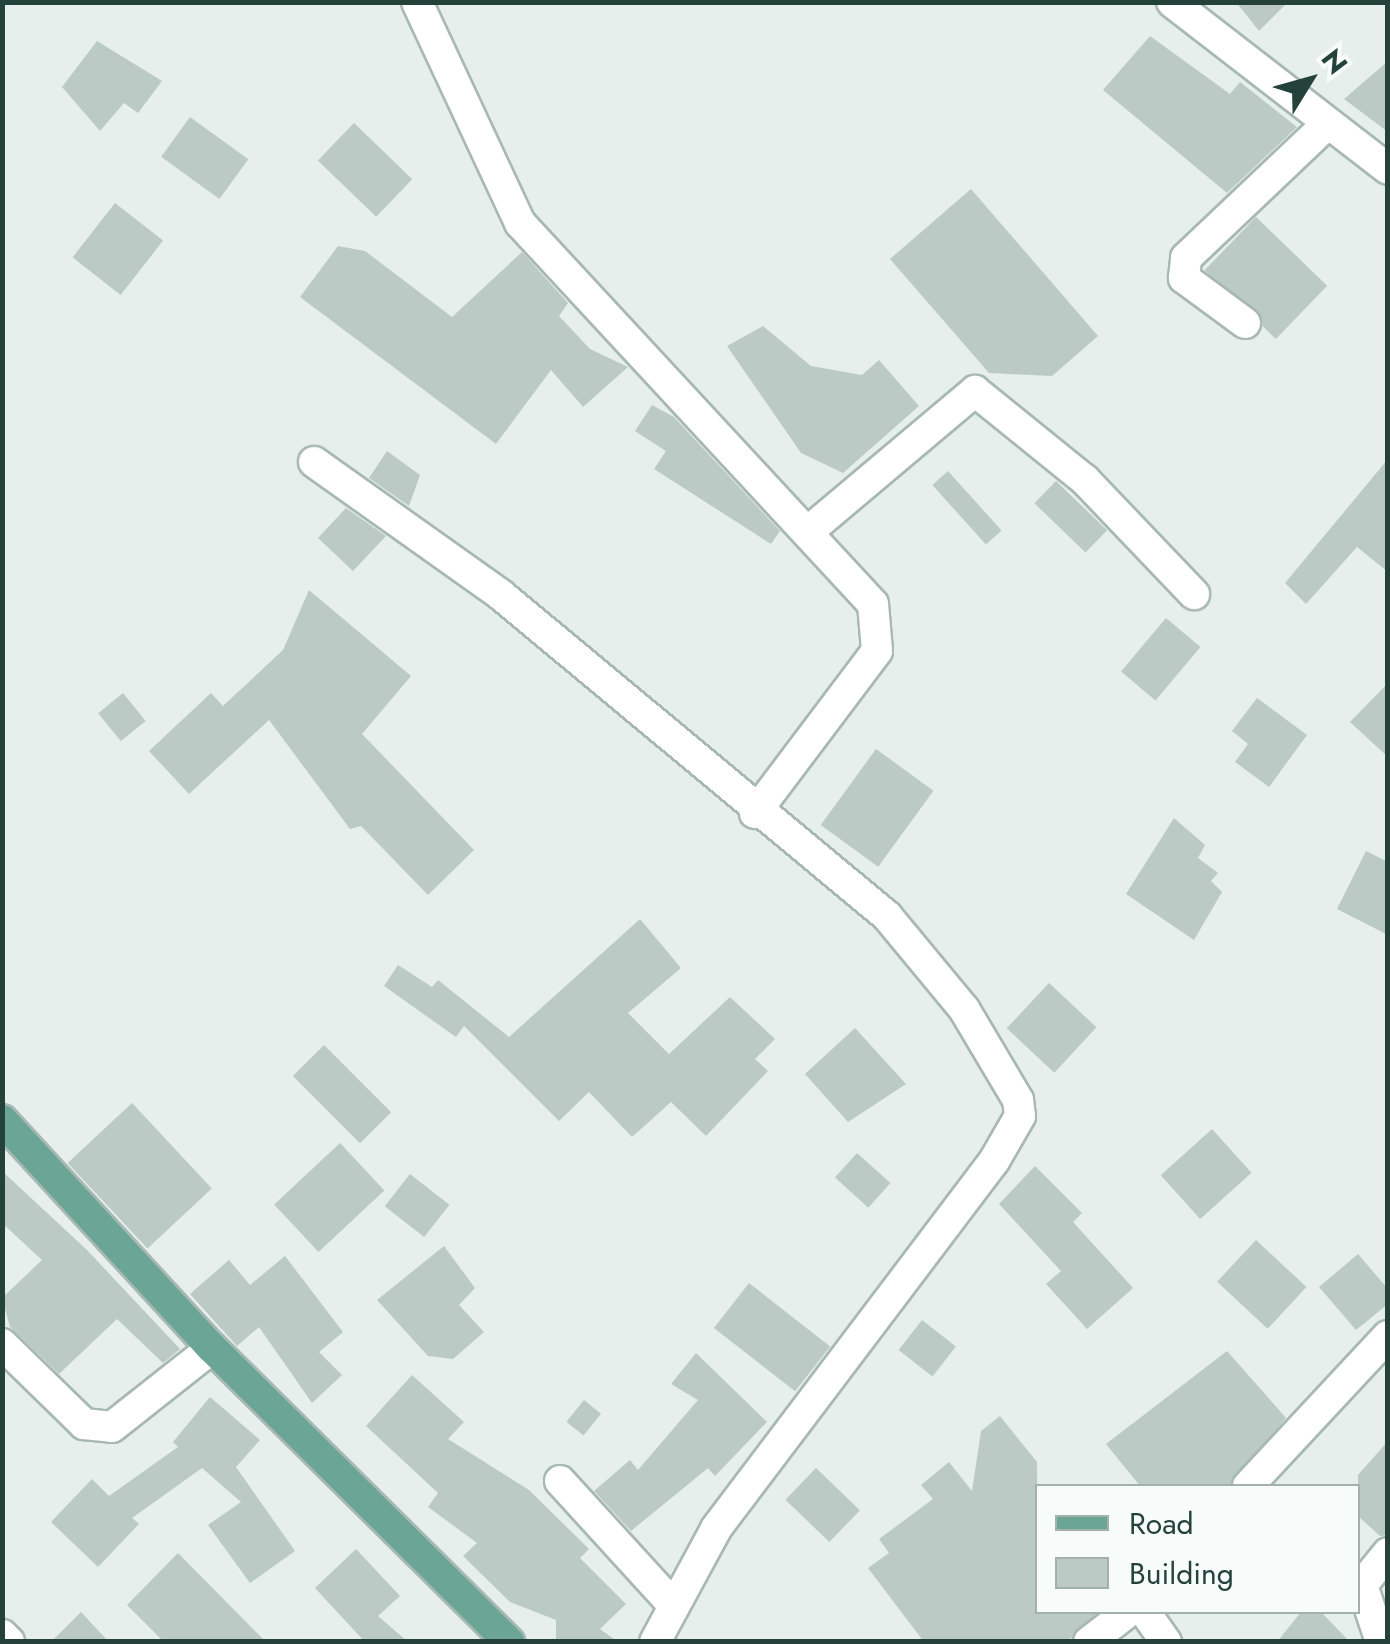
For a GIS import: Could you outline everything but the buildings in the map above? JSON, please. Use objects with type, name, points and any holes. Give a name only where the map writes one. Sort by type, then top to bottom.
[{"type":"main road","points":[[2,1120],[212,1348],[509,1642]]},
{"type":"street","points":[[417,2],[520,223],[810,530],[874,604],[877,652],[755,813]]},
{"type":"street","points":[[1172,2],[1325,126],[1388,169]]},
{"type":"street","points":[[1245,322],[1184,278],[1186,258],[1325,126]]},
{"type":"street","points":[[810,530],[975,392],[1085,480],[1194,594]]},
{"type":"street","points":[[314,462],[501,596],[755,813],[887,916],[964,1009],[1008,1077],[1020,1116],[716,1529],[654,1642]]},
{"type":"street","points":[[1250,1484],[1388,1336]]},
{"type":"street","points":[[2,1344],[84,1424],[112,1427],[212,1348]]},
{"type":"street","points":[[560,1481],[674,1606]]},
{"type":"street","points":[[1381,1642],[1362,1585],[1388,1553]]},
{"type":"street","points":[[1089,1642],[1125,1614]]},
{"type":"street","points":[[1146,1614],[1166,1642]]},
{"type":"street","points":[[2,1635],[9,1642]]}]
